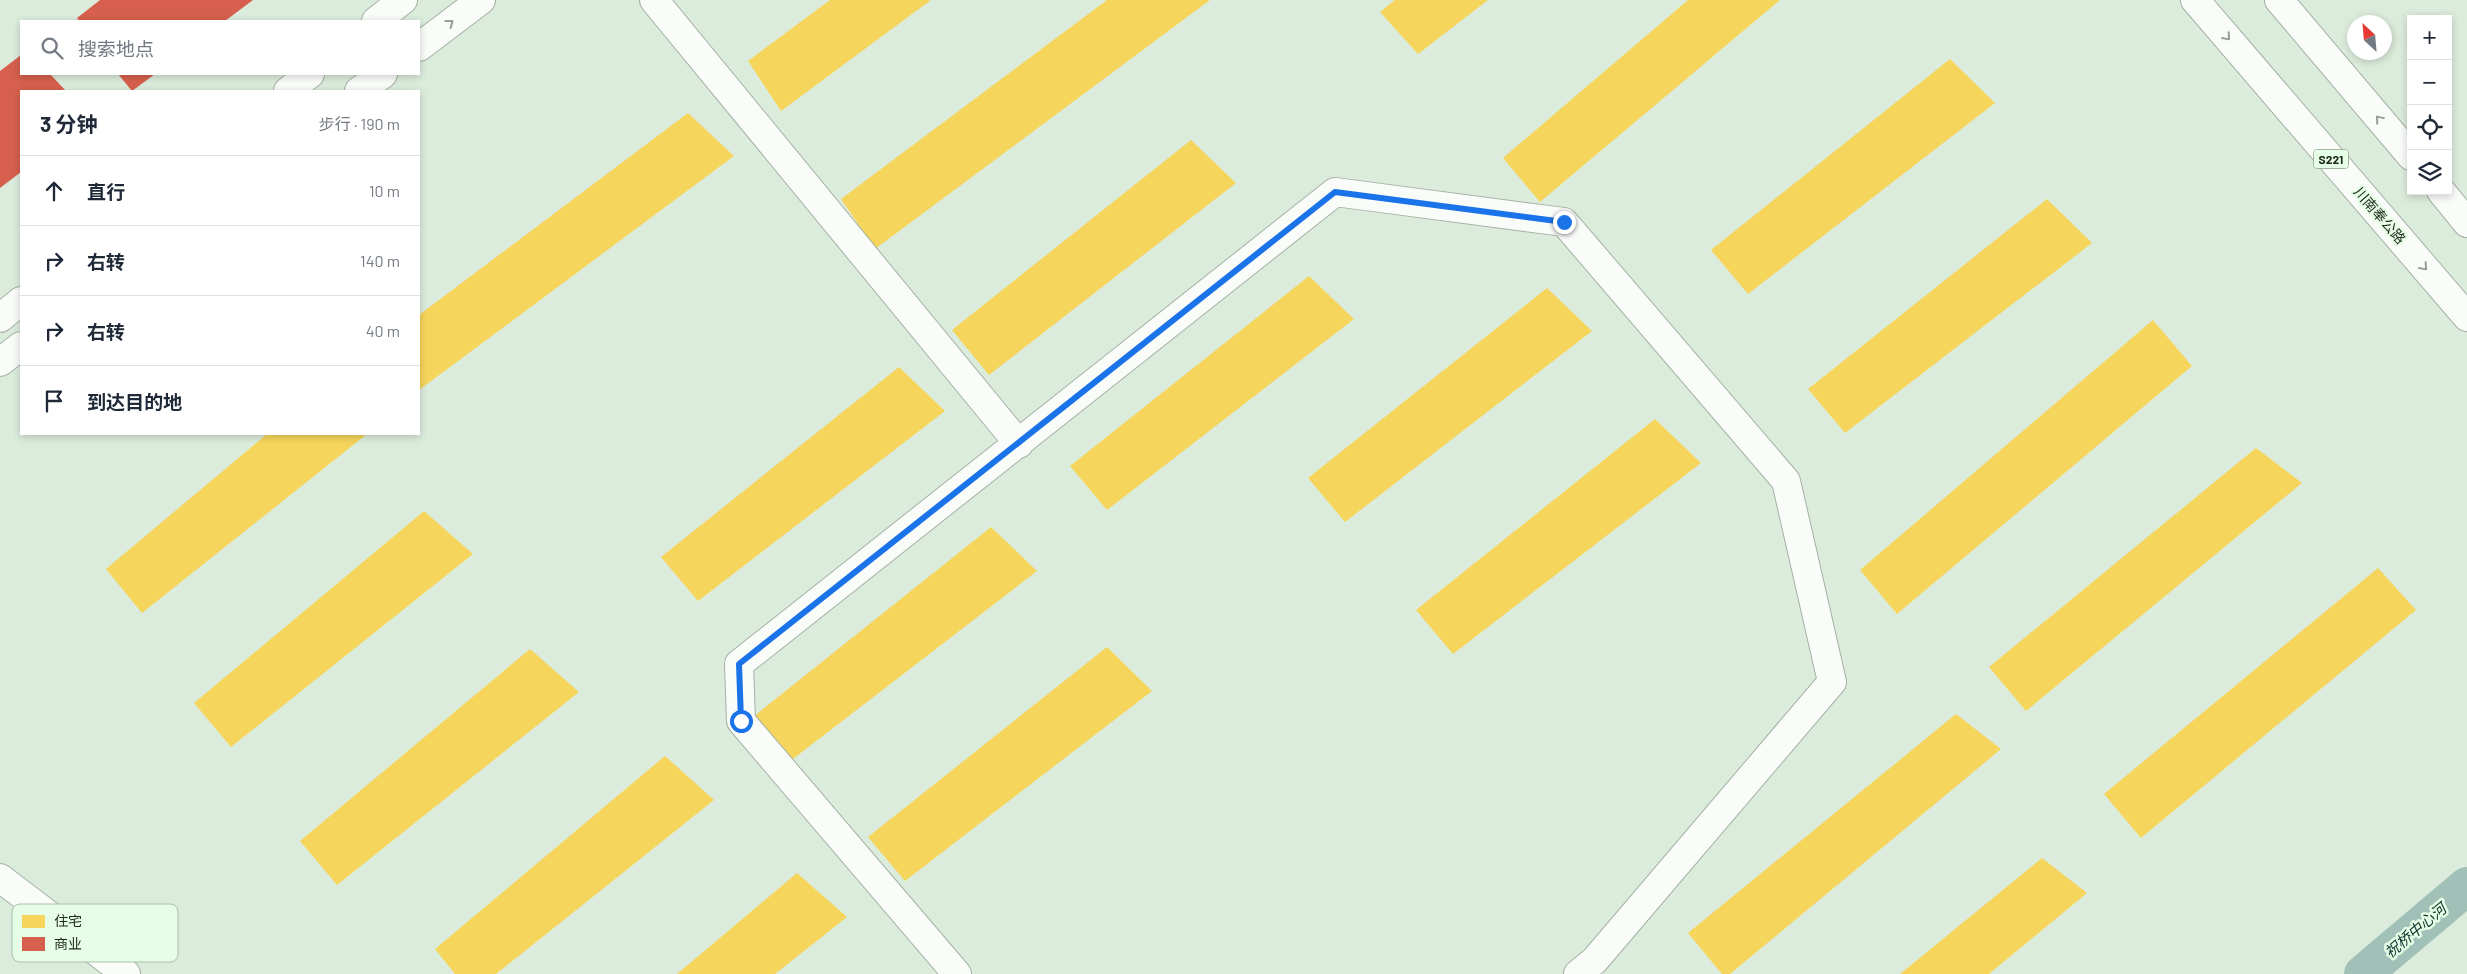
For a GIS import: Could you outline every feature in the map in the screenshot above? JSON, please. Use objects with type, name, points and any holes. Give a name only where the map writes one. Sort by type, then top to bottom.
[{"type":"street","points":[[377,20],[403,0]]},
{"type":"street","points":[[420,46],[481,0]]},
{"type":"street","points":[[654,0],[1019,444]]},
{"type":"street","name":"川南奉公路","points":[[2195,0],[2467,317]]},
{"type":"street","points":[[2279,0],[2407,151]]},
{"type":"street","points":[[289,90],[309,75]]},
{"type":"street","points":[[360,90],[382,75]]},
{"type":"street","points":[[957,974],[741,721],[739,664],[1335,192],[1564,222],[1786,481],[1832,682],[1595,960],[1578,974]]},
{"type":"street","points":[[2444,195],[2467,222]]},
{"type":"street","points":[[0,318],[20,303]]},
{"type":"street","points":[[0,362],[20,347]]},
{"type":"street","points":[[0,878],[34,904]]},
{"type":"street","points":[[110,962],[126,974]]},
{"type":"building: 住宅","points":[[830,0],[931,0],[781,111],[748,61]]},
{"type":"building: 住宅","points":[[1107,0],[1210,0],[875,249],[841,199]]},
{"type":"building: 住宅","points":[[1395,0],[1488,0],[1418,54],[1380,12]]},
{"type":"building: 住宅","points":[[1688,0],[1780,0],[1540,202],[1503,158]]},
{"type":"building: 住宅","points":[[1950,59],[1995,103],[1748,294],[1711,250]]},
{"type":"building: 住宅","points":[[688,113],[734,156],[420,389],[420,314]]},
{"type":"building: 住宅","points":[[1191,140],[1236,183],[989,375],[952,330]]},
{"type":"building: 住宅","points":[[2047,199],[2092,243],[1845,433],[1808,389]]},
{"type":"building: 住宅","points":[[1309,276],[1354,319],[1107,510],[1070,466]]},
{"type":"building: 住宅","points":[[1547,288],[1592,331],[1345,522],[1308,478]]},
{"type":"building: 住宅","points":[[2153,320],[2192,366],[1897,614],[1860,570]]},
{"type":"building: 住宅","points":[[899,367],[945,411],[698,601],[661,557]]},
{"type":"building: 住宅","points":[[1655,419],[1701,463],[1453,654],[1416,610]]},
{"type":"building: 住宅","points":[[266,435],[366,435],[142,613],[106,569]]},
{"type":"building: 住宅","points":[[2256,448],[2302,483],[2026,711],[1989,667]]},
{"type":"building: 住宅","points":[[424,511],[473,554],[231,747],[194,703]]},
{"type":"building: 住宅","points":[[991,527],[1037,571],[789,762],[753,717]]},
{"type":"building: 住宅","points":[[2378,568],[2416,610],[2141,838],[2104,794]]},
{"type":"building: 住宅","points":[[1107,647],[1152,691],[905,881],[868,837]]},
{"type":"building: 住宅","points":[[530,649],[579,692],[337,885],[300,841]]},
{"type":"building: 住宅","points":[[1956,714],[2001,749],[1730,974],[1722,974],[1688,933]]},
{"type":"building: 住宅","points":[[665,756],[714,800],[496,974],[455,974],[435,949]]},
{"type":"building: 住宅","points":[[2042,858],[2087,893],[1989,974],[1900,974]]},
{"type":"building: 住宅","points":[[797,873],[847,917],[775,974],[677,974]]},
{"type":"building: 商业","points":[[100,0],[253,0],[226,20],[78,20],[77,18]]},
{"type":"building: 商业","points":[[20,56],[20,75],[51,75],[65,90],[20,90],[20,173],[0,188],[0,71]]},
{"type":"building: 商业","points":[[119,75],[154,75],[133,90],[131,90]]},
{"type":"waterway","name":"祝桥中心河","points":[[2363,974],[2467,886]]},
{"type":"route","points":[[741,721],[739,664],[1335,192],[1564,222]]}]
